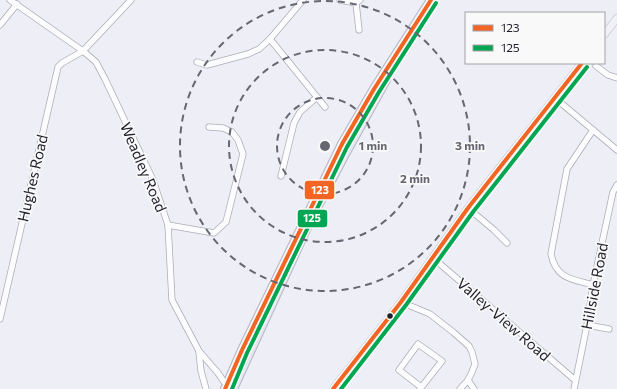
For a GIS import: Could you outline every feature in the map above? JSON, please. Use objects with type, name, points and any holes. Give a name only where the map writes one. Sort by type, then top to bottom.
[{"type":"highway","points":[[225,389],[258,316],[342,144],[374,89],[431,0]]},
{"type":"highway","points":[[233,389],[309,223],[345,154],[386,78],[436,0]]},
{"type":"main road","points":[[605,34],[617,18]]},
{"type":"main road","points":[[333,389],[401,302],[468,208],[581,64]]},
{"type":"street","name":"Weadley Road","points":[[10,0],[84,51],[96,62],[153,180],[168,225],[172,300],[200,351],[230,389]]},
{"type":"street","name":"Hughes Road","points":[[0,319],[58,67],[62,63],[84,51],[131,0]]},
{"type":"street","points":[[197,62],[207,65],[248,54],[259,49],[270,39],[303,0]]},
{"type":"street","points":[[340,0],[358,1],[359,30]]},
{"type":"street","points":[[0,25],[17,4]]},
{"type":"street","points":[[270,39],[325,107]]},
{"type":"street","points":[[596,66],[608,75],[617,78]]},
{"type":"street","points":[[281,176],[294,123],[300,112],[317,96]]},
{"type":"street","points":[[555,98],[617,150]]},
{"type":"street","points":[[168,225],[214,233],[226,222],[243,154],[238,140],[232,132],[223,128],[209,127]]},
{"type":"street","points":[[593,130],[567,169],[551,254],[553,264],[562,275],[593,285]]},
{"type":"street","name":"Hillside Road","points":[[574,389],[587,325],[593,285],[613,192],[617,185]]},
{"type":"street","points":[[468,208],[507,243]]},
{"type":"street","name":"Valley-View Road","points":[[433,258],[575,380]]},
{"type":"street","points":[[401,302],[430,314],[469,346],[472,352],[474,364],[468,380],[460,389]]},
{"type":"street","points":[[587,325],[609,329]]},
{"type":"street","points":[[418,344],[442,361],[421,388],[399,370],[418,344]]},
{"type":"street","points":[[200,351],[201,371],[206,389]]},
{"type":"street","points":[[468,380],[474,389]]},
{"type":"transit line","name":"123","points":[[225,389],[242,350],[342,144],[374,89],[431,0]]},
{"type":"transit line","name":"125","points":[[232,389],[247,353],[347,147],[379,92],[436,3]]},
{"type":"transit line","name":"123","points":[[333,389],[401,302],[468,208],[581,64]]},
{"type":"transit line","name":"125","points":[[341,389],[406,305],[473,212],[587,67]]}]
